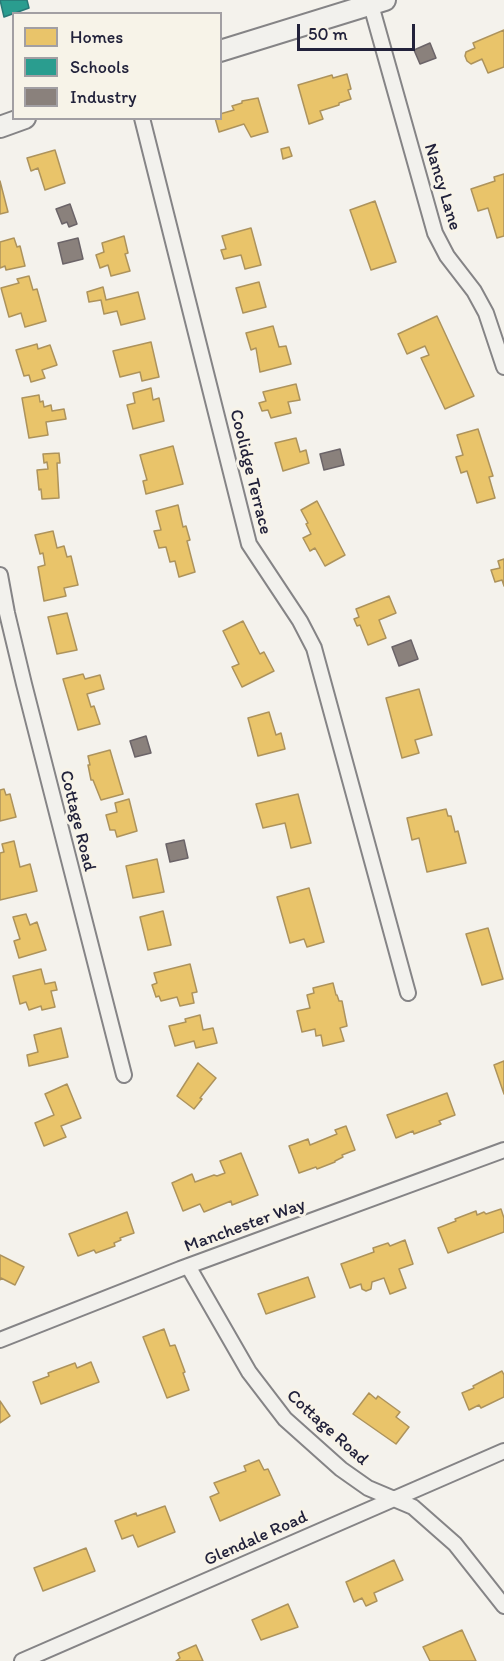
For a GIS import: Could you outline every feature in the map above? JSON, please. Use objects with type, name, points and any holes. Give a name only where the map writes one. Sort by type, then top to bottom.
[{"type":"street","points":[[222,50],[378,3]]},
{"type":"street","name":"Nancy Lane","points":[[378,3],[435,233],[447,256],[474,291],[486,313],[504,367]]},
{"type":"street","points":[[0,128],[20,120]]},
{"type":"street","name":"Coolidge Terrace","points":[[143,120],[249,544],[296,613],[314,648],[408,993]]},
{"type":"street","name":"Cottage Road","points":[[0,575],[24,684],[124,1075]]},
{"type":"street","name":"Manchester Way","points":[[0,1340],[188,1266],[504,1150]]},
{"type":"street","name":"Cottage Road","points":[[188,1266],[249,1372],[285,1419],[341,1469],[368,1488],[413,1507],[455,1544],[504,1606]]},
{"type":"street","name":"Glendale Road","points":[[22,1661],[504,1451]]},
{"type":"building: Homes","points":[[504,30],[504,67],[488,73],[482,59],[471,64],[467,61],[466,52],[475,48],[473,43]]},
{"type":"building: Homes","points":[[347,74],[351,99],[320,111],[323,119],[309,124],[298,85],[332,75],[333,78]]},
{"type":"building: Homes","points":[[258,98],[268,132],[251,137],[244,124],[219,132],[216,120],[222,120],[222,113],[234,110],[232,106],[242,101]]},
{"type":"building: Homes","points":[[289,147],[292,156],[283,159],[281,149]]},
{"type":"building: Homes","points":[[55,150],[65,183],[45,190],[38,168],[31,171],[27,158]]},
{"type":"building: Homes","points":[[504,174],[504,236],[497,238],[488,208],[478,211],[471,189],[495,181],[494,177]]},
{"type":"building: Homes","points":[[0,181],[8,212],[0,214]]},
{"type":"building: Homes","points":[[375,201],[396,262],[371,270],[350,210]]},
{"type":"building: Homes","points":[[251,228],[261,265],[245,269],[241,255],[224,259],[221,250],[226,249],[222,236]]},
{"type":"building: Homes","points":[[124,236],[128,253],[125,254],[130,271],[111,276],[108,265],[100,268],[96,255],[104,252],[102,243]]},
{"type":"building: Homes","points":[[14,238],[17,247],[20,246],[25,266],[6,270],[5,266],[0,268],[0,242]]},
{"type":"building: Homes","points":[[29,276],[33,290],[37,289],[46,321],[25,327],[21,313],[9,317],[1,288],[19,283],[17,279]]},
{"type":"building: Homes","points":[[259,282],[266,307],[243,313],[236,288]]},
{"type":"building: Homes","points":[[103,287],[106,300],[138,292],[145,319],[121,325],[117,311],[104,314],[101,300],[89,302],[87,292]]},
{"type":"building: Homes","points":[[437,316],[474,396],[445,409],[421,358],[429,355],[425,346],[407,354],[398,334]]},
{"type":"building: Homes","points":[[273,326],[279,347],[286,346],[291,364],[260,372],[256,348],[251,350],[246,333]]},
{"type":"building: Homes","points":[[151,342],[159,377],[142,381],[140,372],[120,377],[113,351]]},
{"type":"building: Homes","points":[[37,344],[38,349],[50,345],[57,365],[42,370],[45,378],[31,382],[29,375],[24,376],[16,350]]},
{"type":"building: Homes","points":[[296,384],[300,400],[288,402],[291,413],[271,418],[268,410],[262,411],[259,403],[266,401],[263,392]]},
{"type":"building: Homes","points":[[151,388],[153,400],[159,398],[164,421],[133,429],[127,405],[135,403],[133,393]]},
{"type":"building: Homes","points":[[39,395],[44,407],[51,405],[52,411],[64,409],[66,419],[46,422],[48,435],[29,438],[22,398]]},
{"type":"building: Homes","points":[[478,429],[493,476],[489,477],[495,498],[477,503],[467,471],[461,473],[456,457],[463,455],[457,435]]},
{"type":"building: Homes","points":[[296,438],[300,452],[306,450],[309,463],[283,471],[275,443]]},
{"type":"building: Homes","points":[[173,446],[183,484],[146,494],[143,481],[147,480],[140,455]]},
{"type":"building: Homes","points":[[59,453],[60,463],[57,463],[59,498],[42,499],[37,470],[48,469],[47,462],[44,463],[43,454]]},
{"type":"building: Homes","points":[[317,501],[345,555],[325,566],[315,548],[310,551],[303,538],[311,534],[301,510]]},
{"type":"building: Homes","points":[[178,505],[183,527],[186,526],[190,540],[187,541],[195,572],[179,577],[175,561],[170,562],[166,547],[159,548],[154,531],[161,530],[156,511]]},
{"type":"building: Homes","points":[[53,531],[57,548],[64,546],[67,557],[71,556],[78,585],[64,588],[66,596],[44,601],[38,567],[45,565],[43,553],[40,554],[35,535]]},
{"type":"building: Homes","points":[[504,559],[504,586],[502,580],[495,582],[491,570],[500,568],[498,561]]},
{"type":"building: Homes","points":[[389,596],[396,613],[379,620],[386,638],[368,645],[360,625],[357,626],[354,619],[359,617],[356,609]]},
{"type":"building: Homes","points":[[67,613],[77,650],[57,654],[48,617]]},
{"type":"building: Homes","points":[[243,621],[260,654],[264,652],[274,671],[242,687],[232,667],[239,664],[223,631]]},
{"type":"building: Homes","points":[[83,674],[85,679],[100,675],[104,689],[87,694],[100,724],[78,730],[63,679]]},
{"type":"building: Homes","points":[[419,689],[432,735],[415,740],[419,753],[402,758],[386,698]]},
{"type":"building: Homes","points":[[269,712],[276,735],[281,733],[285,749],[258,756],[248,718]]},
{"type":"building: Homes","points":[[110,750],[123,794],[101,800],[91,780],[88,756]]},
{"type":"building: Homes","points":[[4,789],[6,795],[10,794],[16,817],[0,821],[0,790]]},
{"type":"building: Homes","points":[[298,794],[311,843],[291,848],[285,823],[263,828],[256,804]]},
{"type":"building: Homes","points":[[129,799],[137,831],[117,837],[115,830],[110,830],[106,815],[117,812],[115,803]]},
{"type":"building: Homes","points":[[446,809],[448,816],[451,816],[455,832],[458,831],[466,863],[427,872],[419,838],[412,840],[407,818]]},
{"type":"building: Homes","points":[[14,841],[20,867],[30,864],[37,891],[0,900],[0,853],[4,852],[2,844]]},
{"type":"building: Homes","points":[[157,859],[164,892],[133,898],[126,866]]},
{"type":"building: Homes","points":[[309,888],[324,942],[307,947],[304,939],[290,943],[277,897]]},
{"type":"building: Homes","points":[[163,911],[171,945],[148,950],[140,917]]},
{"type":"building: Homes","points":[[26,914],[30,925],[37,922],[46,950],[19,958],[14,941],[20,939],[13,917]]},
{"type":"building: Homes","points":[[488,928],[503,979],[482,985],[466,934]]},
{"type":"building: Homes","points":[[190,964],[197,992],[192,993],[194,1003],[180,1006],[177,997],[161,1001],[159,996],[156,997],[152,985],[157,983],[154,973]]},
{"type":"building: Homes","points":[[41,969],[45,984],[55,982],[57,990],[51,991],[55,1007],[42,1010],[41,1006],[29,1010],[26,1002],[20,1004],[13,976]]},
{"type":"building: Homes","points":[[333,983],[339,1001],[342,1001],[347,1026],[340,1028],[344,1041],[323,1046],[321,1035],[316,1036],[315,1029],[302,1032],[297,1011],[310,1008],[307,995],[314,993],[313,988]]},
{"type":"building: Homes","points":[[200,1015],[203,1030],[213,1028],[217,1043],[196,1048],[194,1041],[175,1046],[169,1026],[186,1022],[185,1019]]},
{"type":"building: Homes","points":[[61,1028],[68,1057],[29,1066],[27,1055],[38,1052],[34,1035]]},
{"type":"building: Homes","points":[[504,1061],[504,1094],[494,1065]]},
{"type":"building: Homes","points":[[198,1063],[216,1078],[194,1109],[177,1096]]},
{"type":"building: Homes","points":[[67,1084],[81,1118],[61,1126],[66,1137],[44,1146],[35,1123],[54,1115],[45,1094]]},
{"type":"building: Homes","points":[[447,1093],[455,1115],[439,1121],[441,1124],[396,1138],[387,1115]]},
{"type":"building: Homes","points":[[346,1126],[355,1150],[342,1155],[343,1157],[335,1162],[299,1173],[289,1146],[308,1139],[310,1145],[337,1134],[335,1130]]},
{"type":"building: Homes","points":[[241,1153],[258,1195],[232,1205],[231,1201],[204,1212],[200,1204],[183,1211],[172,1183],[192,1174],[195,1182],[225,1173],[220,1161]]},
{"type":"building: Homes","points":[[501,1209],[504,1218],[504,1232],[448,1253],[438,1228],[476,1211],[477,1215]]},
{"type":"building: Homes","points":[[127,1212],[134,1233],[120,1238],[121,1240],[114,1243],[115,1246],[96,1253],[94,1250],[78,1256],[69,1234]]},
{"type":"building: Homes","points":[[405,1240],[413,1264],[399,1269],[406,1288],[390,1294],[384,1278],[372,1282],[371,1289],[366,1291],[362,1289],[361,1284],[350,1288],[341,1264],[374,1252],[373,1248],[388,1243],[390,1246]]},
{"type":"building: Homes","points":[[0,1255],[24,1267],[15,1285],[1,1278],[0,1280]]},
{"type":"building: Homes","points":[[308,1277],[315,1297],[266,1314],[258,1294]]},
{"type":"building: Homes","points":[[164,1329],[170,1346],[175,1345],[189,1390],[167,1398],[143,1337]]},
{"type":"building: Homes","points":[[91,1362],[99,1382],[41,1404],[33,1382],[49,1376],[48,1373],[75,1363],[77,1368]]},
{"type":"building: Homes","points":[[502,1371],[504,1397],[481,1408],[479,1405],[469,1410],[462,1393]]},
{"type":"building: Homes","points":[[369,1393],[376,1399],[378,1396],[400,1412],[396,1417],[409,1427],[396,1444],[353,1414]]},
{"type":"building: Homes","points":[[0,1401],[10,1416],[0,1423]]},
{"type":"building: Homes","points":[[259,1460],[264,1470],[268,1469],[280,1495],[220,1521],[210,1497],[219,1493],[214,1483],[246,1471],[244,1466]]},
{"type":"building: Homes","points":[[165,1506],[175,1532],[138,1547],[133,1535],[122,1539],[115,1521]]},
{"type":"building: Homes","points":[[86,1548],[95,1571],[43,1591],[34,1568]]},
{"type":"building: Homes","points":[[394,1560],[403,1580],[374,1593],[377,1601],[366,1606],[362,1598],[354,1602],[346,1582]]},
{"type":"building: Homes","points":[[288,1604],[298,1627],[261,1640],[252,1620]]},
{"type":"building: Homes","points":[[462,1630],[476,1661],[430,1661],[423,1647]]},
{"type":"building: Homes","points":[[196,1645],[203,1661],[176,1661],[180,1658],[178,1653]]},
{"type":"building: Schools","points":[[0,0],[27,0],[29,8],[12,12],[4,17]]},
{"type":"building: Industry","points":[[430,43],[436,58],[420,64],[414,50]]},
{"type":"building: Industry","points":[[70,204],[77,224],[69,227],[67,222],[62,224],[56,209]]},
{"type":"building: Industry","points":[[78,238],[83,259],[63,264],[58,243]]},
{"type":"building: Industry","points":[[340,449],[344,465],[324,470],[320,454]]},
{"type":"building: Industry","points":[[411,640],[418,659],[399,666],[392,647]]},
{"type":"building: Industry","points":[[146,736],[151,753],[135,757],[130,741]]},
{"type":"building: Industry","points":[[184,840],[188,858],[170,862],[166,844]]}]
